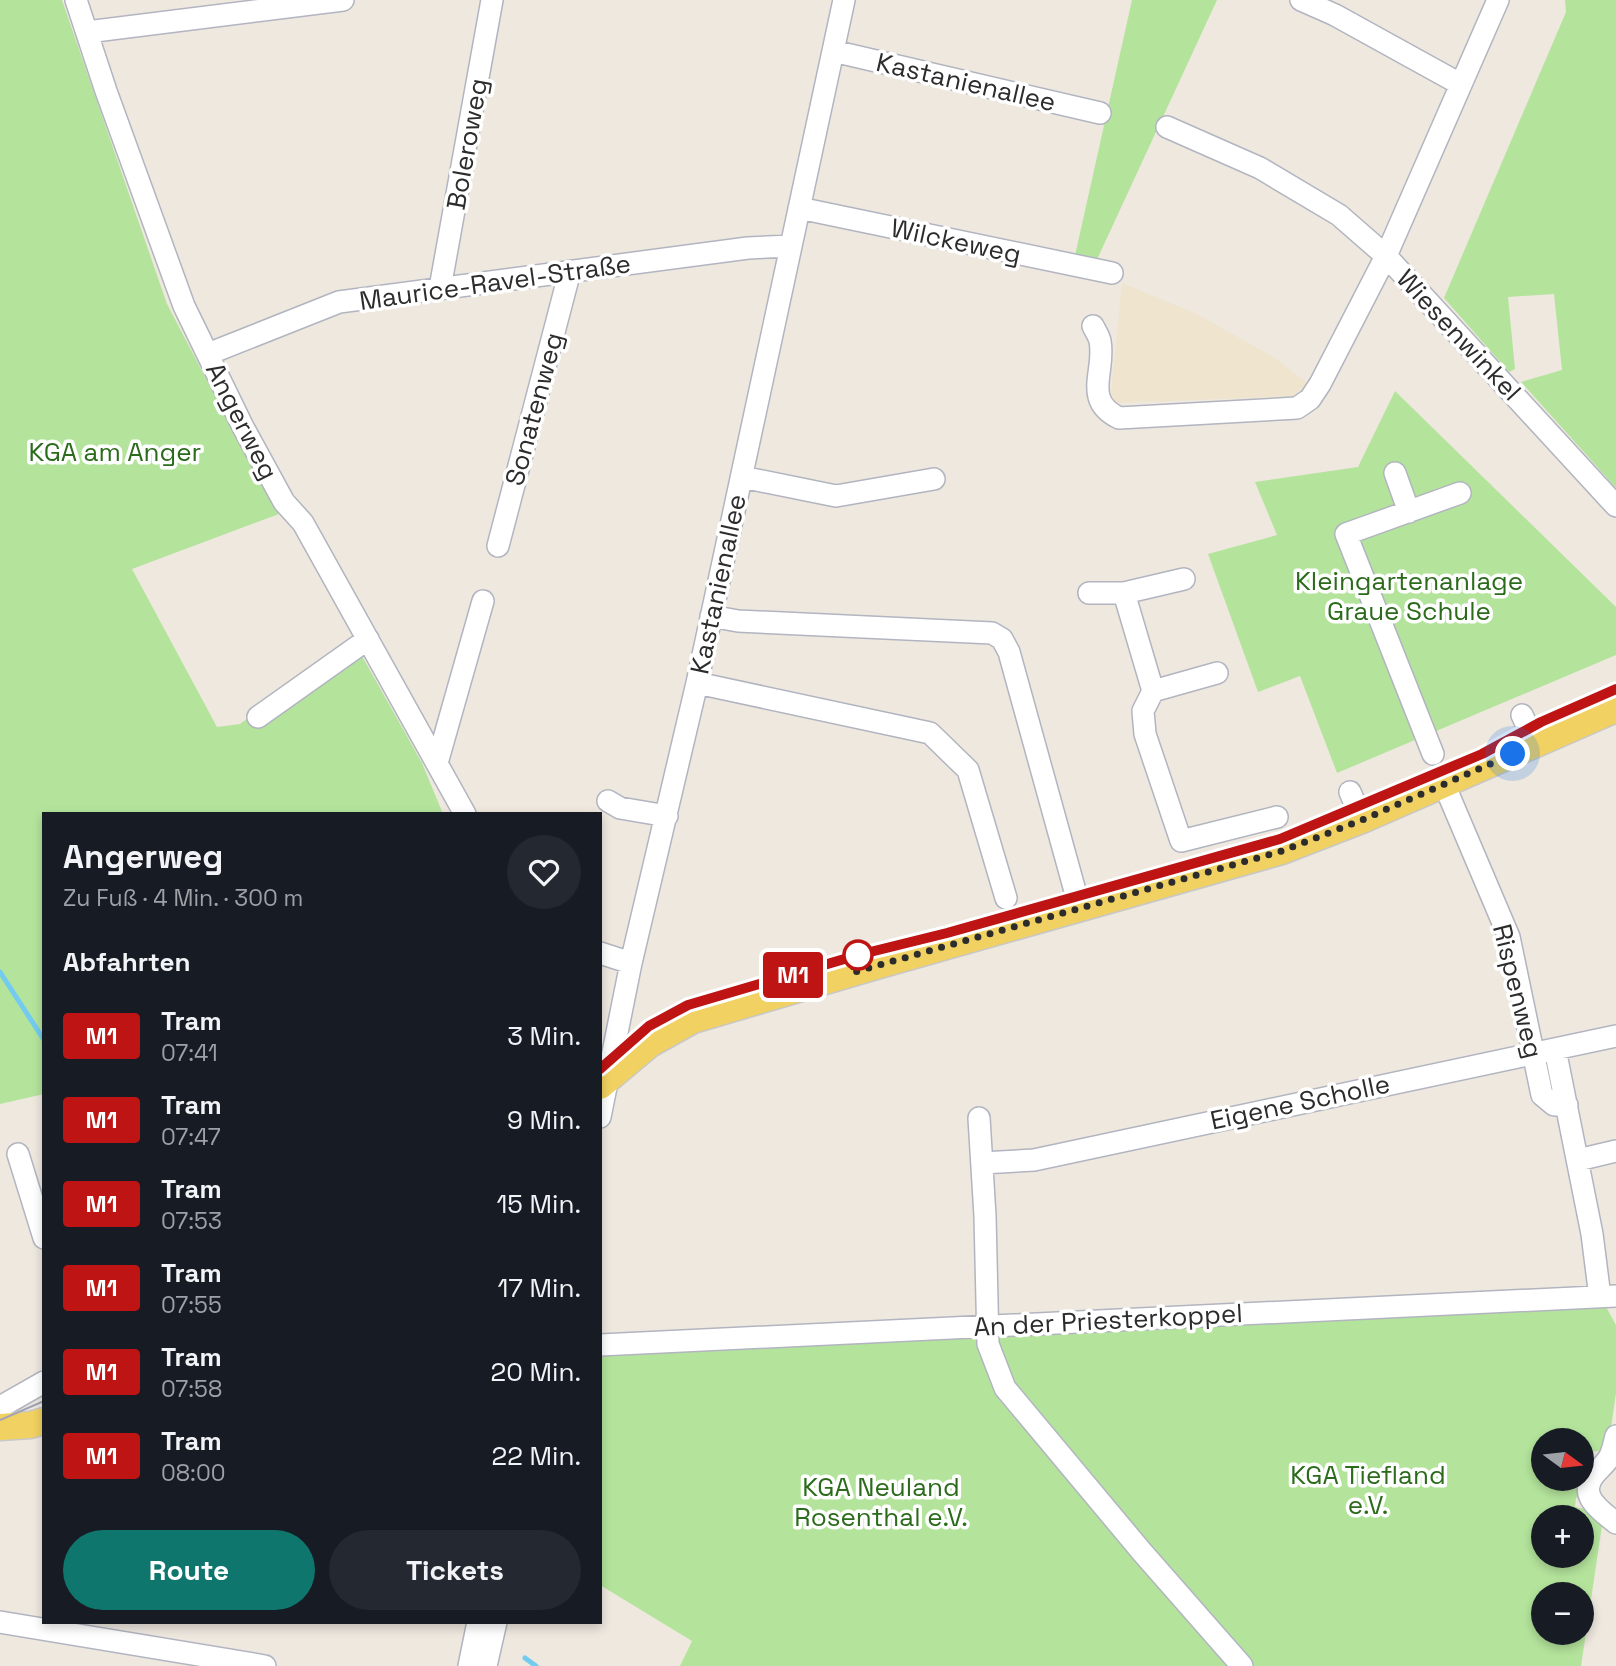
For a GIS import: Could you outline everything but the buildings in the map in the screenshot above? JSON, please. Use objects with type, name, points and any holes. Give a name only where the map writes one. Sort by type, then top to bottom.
[{"type":"main road","points":[[604,1083],[650,1044],[693,1020],[1282,851],[1362,820],[1616,709]]},
{"type":"main road","points":[[1,1417],[30,1425],[42,1422]]},
{"type":"street","name":"Angerweg","points":[[76,0],[184,306],[243,427],[284,502],[303,523],[464,812]]},
{"type":"street","points":[[87,32],[343,0]]},
{"type":"street","name":"Boleroweg","points":[[440,288],[492,0]]},
{"type":"street","name":"Kastanienallee","points":[[604,1083],[698,683],[844,0]]},
{"type":"street","points":[[1301,0],[1335,15],[1460,84]]},
{"type":"street","points":[[1167,127],[1260,168],[1339,215],[1386,256],[1498,0]]},
{"type":"street","name":"Kastanienallee","points":[[833,51],[1100,113]]},
{"type":"street","name":"Wilckeweg","points":[[799,208],[1112,273]]},
{"type":"street","name":"Maurice-Ravel-Straße","points":[[208,354],[339,302],[748,248],[791,246]]},
{"type":"street","name":"Wiesenwinkel","points":[[1093,326],[1100,341],[1096,390],[1104,407],[1119,418],[1297,408],[1310,399],[1320,384],[1386,256],[1616,506]]},
{"type":"street","name":"Sonatenweg","points":[[498,546],[570,271]]},
{"type":"street","points":[[1395,473],[1409,512]]},
{"type":"street","points":[[741,477],[836,496],[934,480]]},
{"type":"street","points":[[1433,754],[1346,534],[1460,494]]},
{"type":"street","points":[[1089,593],[1124,593],[1184,579]]},
{"type":"street","points":[[1124,593],[1153,691],[1143,711],[1145,734],[1181,841],[1277,817]]},
{"type":"street","points":[[437,763],[483,601]]},
{"type":"street","points":[[711,616],[738,621],[992,633],[1002,639],[1009,652],[1080,909]]},
{"type":"street","points":[[258,716],[368,639]]},
{"type":"street","points":[[1153,691],[1217,673]]},
{"type":"street","points":[[698,683],[930,733],[968,770],[1006,898]]},
{"type":"street","points":[[1522,715],[1536,745]]},
{"type":"street","name":"Rispenweg","points":[[1444,784],[1509,937],[1542,1096],[1554,1105],[1567,1105]]},
{"type":"street","points":[[1350,792],[1362,820]]},
{"type":"street","points":[[608,801],[620,808],[667,816]]},
{"type":"street","points":[[602,954],[631,963]]},
{"type":"street","name":"Eigene Scholle","points":[[982,1163],[1034,1160],[1616,1036]]},
{"type":"street","name":"Rispenweg","points":[[1555,1049],[1592,1234],[1608,1296]]},
{"type":"street","points":[[979,1118],[988,1344],[1005,1388],[1142,1552],[1242,1666]]},
{"type":"street","points":[[1578,1160],[1616,1151]]},
{"type":"street","points":[[18,1154],[42,1232]]},
{"type":"street","name":"An der Priesterkoppel","points":[[602,1345],[1608,1296]]},
{"type":"street","points":[[1,1417],[42,1384]]},
{"type":"street","points":[[1616,1436],[1611,1455],[1587,1489],[1594,1504],[1616,1523]]},
{"type":"street","points":[[0,1622],[265,1666]]},
{"type":"street","points":[[478,1624],[484,1666]]},
{"type":"street","points":[[484,1666],[495,1624]]},
{"type":"shaded area","points":[[1122,283],[1197,314],[1272,356],[1308,383],[1295,396],[1118,403],[1112,398],[1111,392]]},
{"type":"green space","name":"KGA am Anger","points":[[0,0],[62,0],[167,304],[279,514],[132,569],[217,727],[240,724],[353,640],[422,763],[442,812],[42,812],[42,1094],[0,1104]]},
{"type":"green space","points":[[1132,0],[1217,0],[1094,266],[1074,260]]},
{"type":"green space","points":[[1565,0],[1616,0],[1616,488],[1521,382],[1562,370],[1554,294],[1508,297],[1515,369],[1509,372],[1444,298],[1566,12]]},
{"type":"green space","name":"Kleingartenanlage Graue Schule","points":[[1395,391],[1616,607],[1616,655],[1337,773],[1300,676],[1258,692],[1208,554],[1277,535],[1255,482],[1358,467]]},
{"type":"green space","name":"KGA Tiefland e.V.","points":[[1605,1305],[1616,1325],[1616,1393],[1610,1434],[1604,1451],[1594,1451],[1594,1428],[1531,1428],[1531,1491],[1579,1491],[1579,1496],[1575,1505],[1531,1505],[1531,1568],[1594,1568],[1594,1513],[1603,1519],[1594,1582],[1531,1582],[1531,1645],[1584,1645],[1581,1666],[1247,1666],[1009,1387],[993,1332]]},
{"type":"green space","name":"KGA Neuland Rosenthal e.V.","points":[[980,1332],[1002,1389],[1235,1666],[680,1666],[692,1641],[602,1586],[602,1350]]},
{"type":"waterway","points":[[0,972],[42,1037]]},
{"type":"waterway","points":[[525,1658],[536,1666]]},
{"type":"tram line","name":"M1","points":[[602,1067],[636,1035],[675,1010],[688,1005],[858,955],[947,933],[1280,839],[1482,754],[1541,722],[1616,689]]},
{"type":"tram line","points":[[602,1067],[648,1025],[688,1005],[858,955],[948,933],[1280,839],[1616,696]]},
{"type":"tram line","points":[[0,1420],[42,1402]]},
{"type":"route","points":[[858,955],[851,973],[1282,851],[1362,820],[1513,754]]}]
